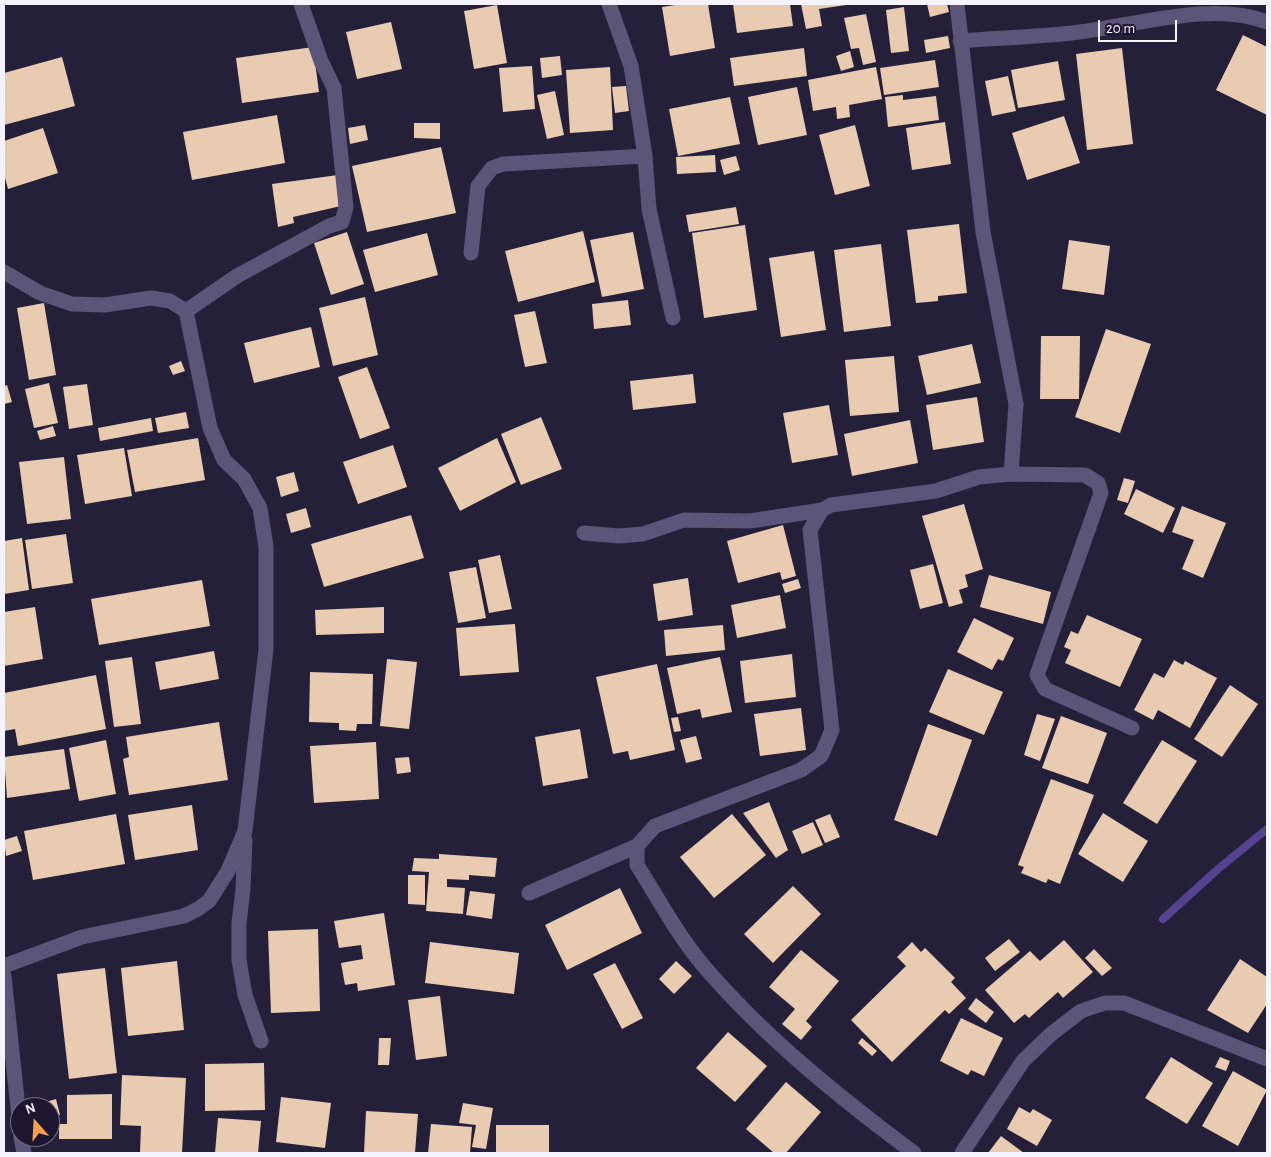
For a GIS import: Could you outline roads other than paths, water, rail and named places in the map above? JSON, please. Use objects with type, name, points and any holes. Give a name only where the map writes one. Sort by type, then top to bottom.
[{"type":"street","points":[[186,311],[237,276],[329,226],[342,222],[346,207],[334,88],[321,61],[301,4]]},
{"type":"street","points":[[609,4],[631,66],[645,156],[649,209],[673,318]]},
{"type":"street","points":[[957,4],[983,232],[1016,404],[1011,474]]},
{"type":"street","points":[[960,41],[1073,33],[1188,12],[1217,10],[1254,16],[1267,22]]},
{"type":"street","points":[[471,253],[478,186],[492,168],[503,164],[645,156]]},
{"type":"street","points":[[4,272],[40,293],[72,304],[105,305],[151,298],[170,301],[186,311],[210,428],[224,460],[244,479],[260,508],[266,548],[266,649],[245,831],[238,960],[245,995],[261,1041]]},
{"type":"street","points":[[584,533],[619,536],[643,534],[684,520],[750,521],[822,510],[831,505],[936,491],[979,477],[1011,474],[1085,475],[1098,484],[1101,493],[1037,675],[1045,689],[1132,728]]},
{"type":"street","points":[[529,893],[637,846],[655,826],[801,770],[821,756],[832,730],[810,530],[822,510]]},
{"type":"street","points":[[4,966],[82,937],[184,916],[198,909],[209,901],[228,870],[245,831]]},
{"type":"street","points":[[637,846],[637,865],[701,962],[746,1011],[841,1098],[914,1153]]},
{"type":"street","points":[[4,976],[17,1097]]},
{"type":"street","points":[[962,1153],[1023,1061],[1050,1034],[1082,1011],[1105,1003],[1124,1003],[1267,1058]]},
{"type":"waterway","points":[[1163,919],[1218,869],[1267,829]]}]
